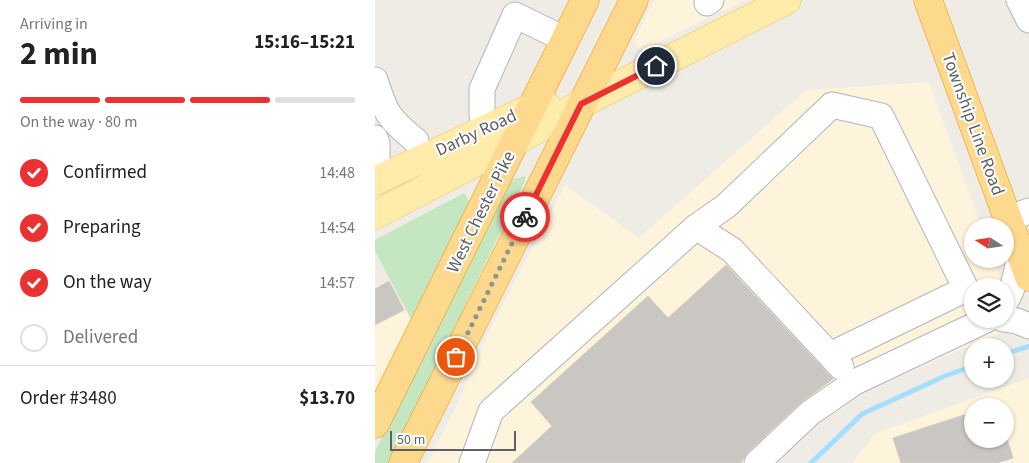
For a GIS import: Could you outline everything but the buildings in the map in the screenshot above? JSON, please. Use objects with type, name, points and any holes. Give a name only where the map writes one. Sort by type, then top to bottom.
[{"type":"highway","name":"West Chester Pike","points":[[378,411],[585,0]]},
{"type":"highway","name":"Township Line Road","points":[[928,0],[1019,215],[1025,265]]},
{"type":"highway","points":[[403,463],[581,104],[613,44],[631,1]]},
{"type":"main road","name":"Darby Road","points":[[375,215],[515,142],[581,104],[787,0]]},
{"type":"main road","name":"Darby Road","points":[[375,160],[450,145],[533,106],[581,104]]},
{"type":"main road","points":[[375,160],[417,141],[450,145]]},
{"type":"street","points":[[1019,0],[1029,20]]},
{"type":"street","points":[[484,129],[482,89],[515,15],[566,40]]},
{"type":"street","points":[[375,80],[379,116],[397,125],[417,141]]},
{"type":"street","points":[[474,462],[491,410],[697,227],[726,206],[832,105],[881,116],[966,289],[830,355]]},
{"type":"street","points":[[697,227],[732,250],[855,382]]},
{"type":"street","points":[[1014,282],[1025,265]]},
{"type":"street","points":[[1014,321],[1029,326]]},
{"type":"street","points":[[757,463],[811,413],[855,382],[975,328]]},
{"type":"shaded area","points":[[654,0],[746,0],[642,50],[633,43]]},
{"type":"shaded area","points":[[929,82],[978,218],[964,218],[964,268],[996,268],[1000,278],[964,278],[964,328],[1000,328],[1006,330],[987,338],[964,338],[964,348],[837,403],[773,463],[427,463],[455,409],[488,333],[565,185],[639,238],[806,90]]},
{"type":"shaded area","points":[[389,280],[411,320],[402,348],[375,406],[375,287]]},
{"type":"shaded area","points":[[1029,378],[1029,463],[853,463],[874,434],[964,401],[964,448],[1014,448],[1014,398],[974,398],[1001,388],[1014,388],[1014,383]]},
{"type":"green space","points":[[525,176],[525,181],[466,303],[395,463],[375,463],[375,451],[511,180]]},
{"type":"green space","points":[[464,193],[470,203],[411,319],[375,251],[375,240]]},
{"type":"waterway","points":[[1014,351],[1029,346]]},
{"type":"waterway","points":[[811,463],[862,414],[964,369]]},
{"type":"way so far","points":[[456,357],[525,217]]},
{"type":"route","points":[[525,217],[581,104],[656,66]]}]
